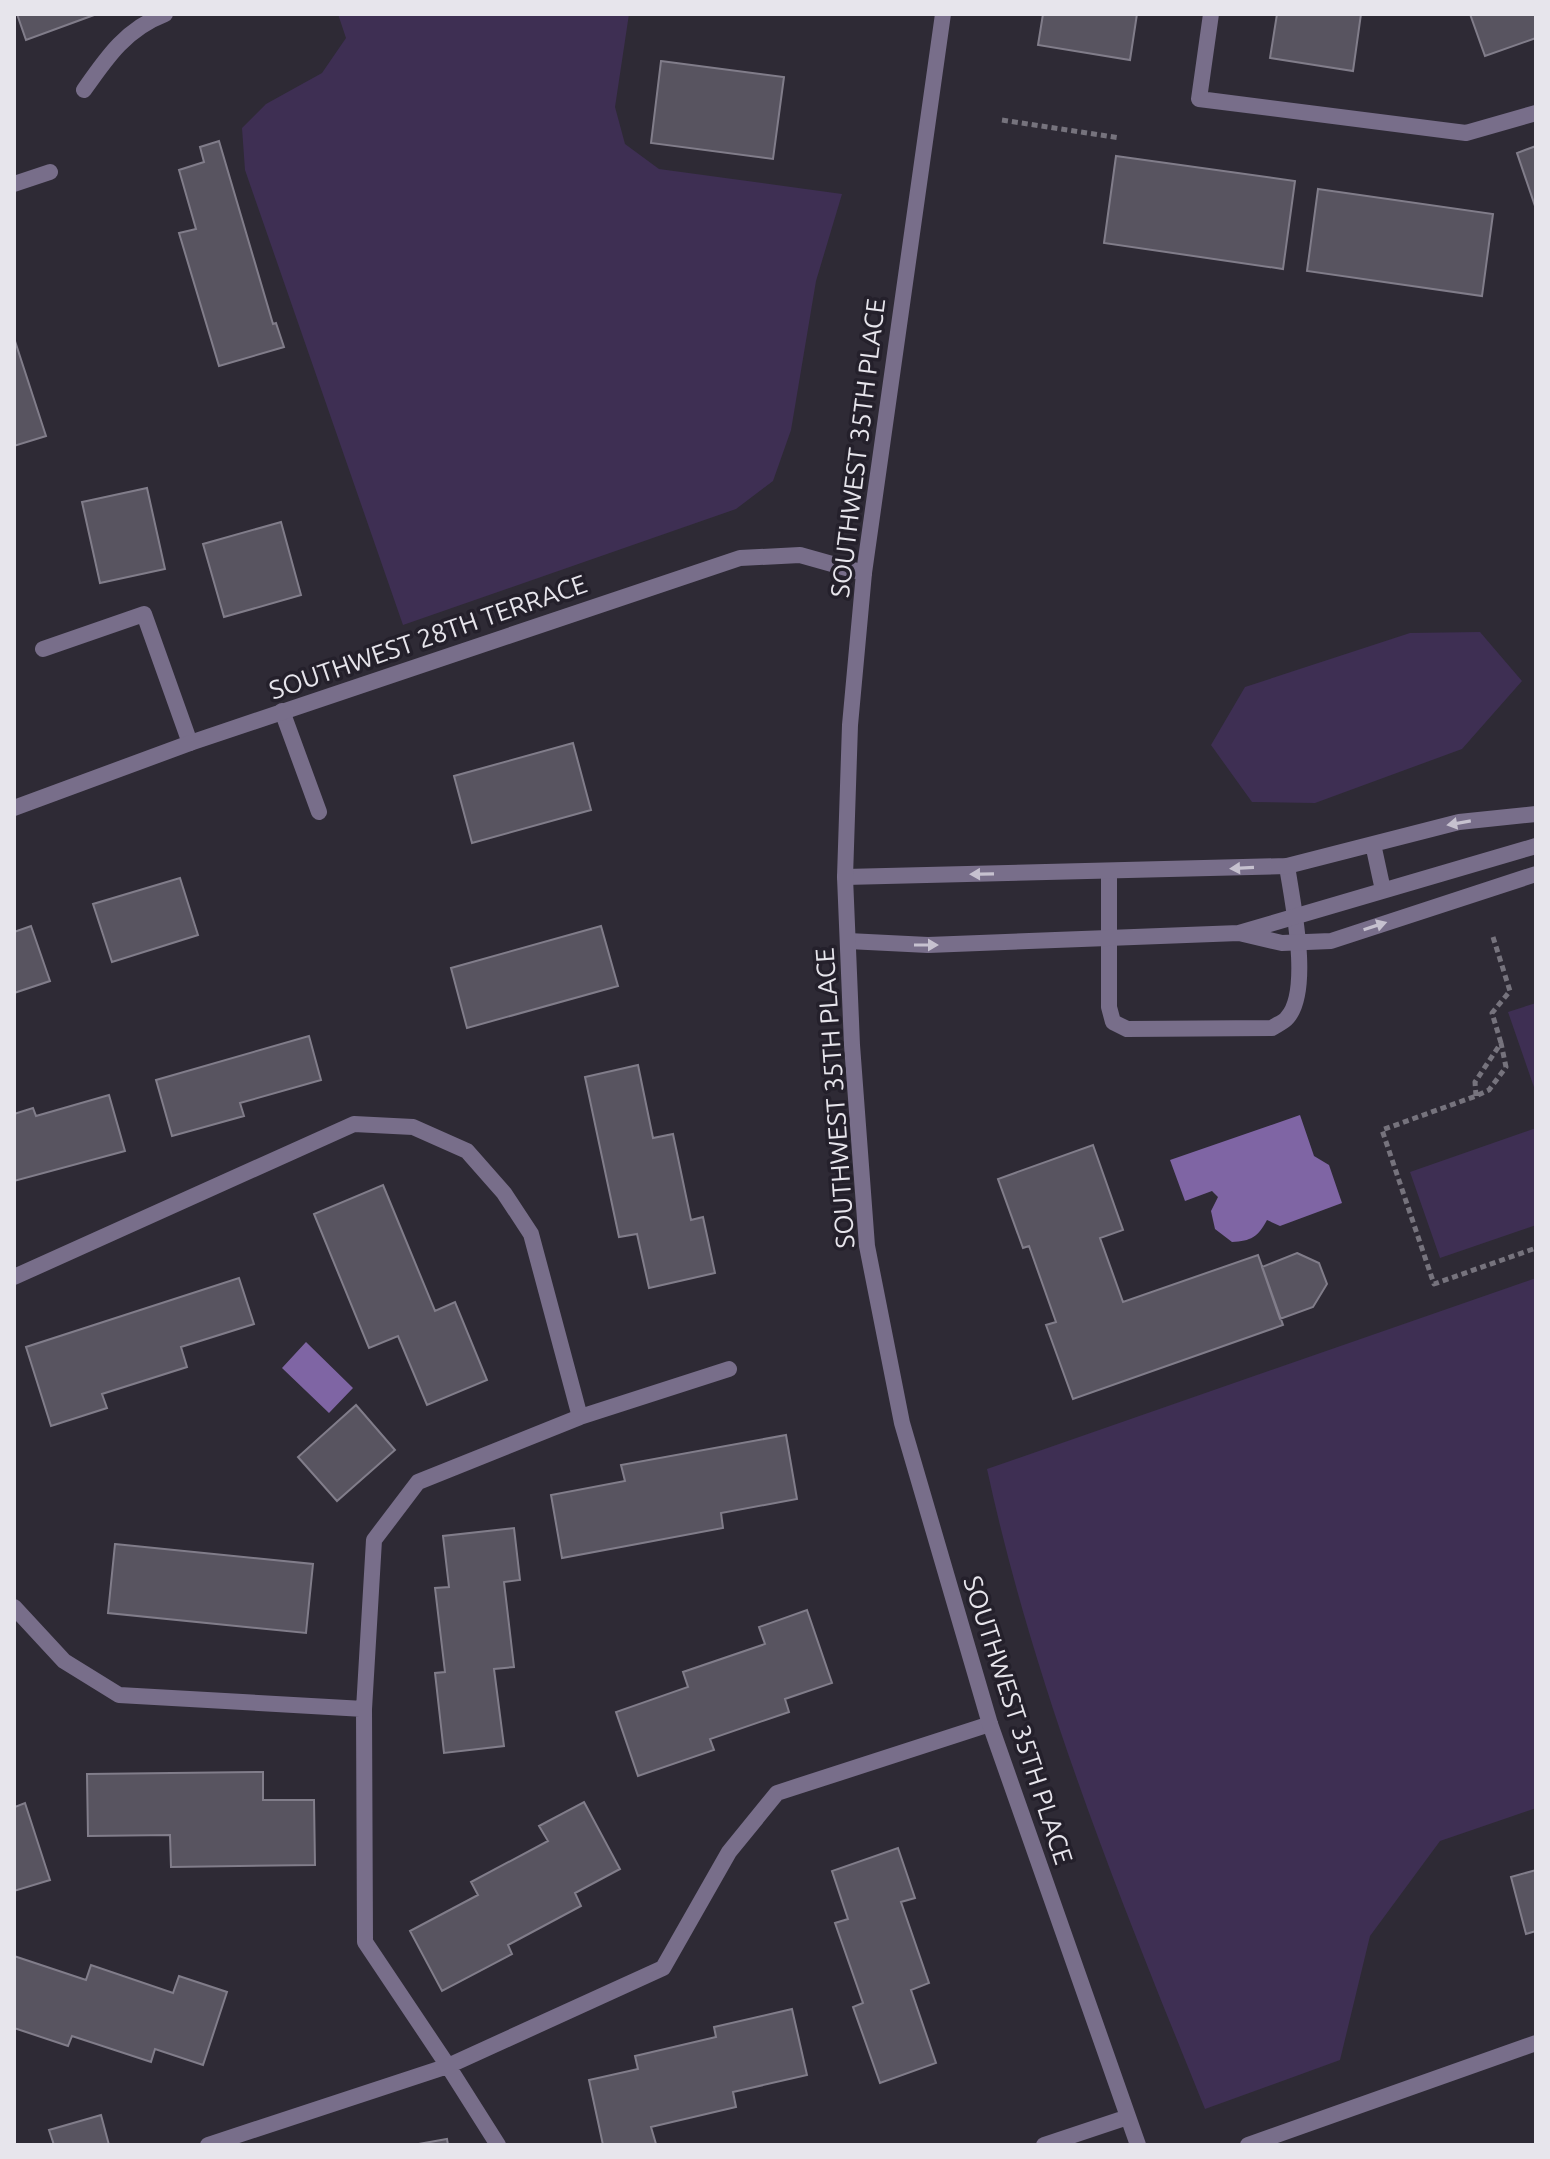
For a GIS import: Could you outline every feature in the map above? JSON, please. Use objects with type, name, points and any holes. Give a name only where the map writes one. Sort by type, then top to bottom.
[{"type":"street","points":[[84,90],[119,41],[144,22],[165,14]]},
{"type":"street","name":"SOUTHWEST 35TH PLACE","points":[[943,14],[864,573],[850,725],[845,877],[852,1045],[867,1246],[902,1423],[990,1724],[1138,2145]]},
{"type":"street","points":[[1211,14],[1199,99],[1466,133],[1536,113]]},
{"type":"street","points":[[14,184],[50,172]]},
{"type":"street","name":"SOUTHWEST 28TH TERRACE","points":[[14,808],[282,711],[740,558],[800,555],[864,573]]},
{"type":"street","points":[[43,649],[144,614],[190,743]]},
{"type":"street","points":[[282,711],[319,812]]},
{"type":"street","points":[[845,877],[1287,866],[1459,822],[1536,814]]},
{"type":"street","points":[[1373,844],[1383,890]]},
{"type":"street","points":[[1239,933],[1295,914],[1536,846]]},
{"type":"street","points":[[1109,872],[1109,1007],[1113,1022],[1127,1029],[1272,1028],[1287,1019],[1296,1002],[1300,942],[1287,866]]},
{"type":"street","points":[[848,941],[928,945],[1239,933],[1282,943],[1331,941],[1536,874]]},
{"type":"street","points":[[14,1277],[354,1124],[413,1127],[467,1151],[504,1193],[531,1234],[580,1417]]},
{"type":"street","points":[[498,2145],[365,1942],[364,1709],[374,1540],[418,1482],[580,1417],[729,1369]]},
{"type":"street","points":[[14,1607],[64,1661],[119,1695],[364,1709]]},
{"type":"street","points":[[208,2145],[448,2066],[663,1968],[729,1852],[777,1793],[990,1724]]},
{"type":"street","points":[[1248,2145],[1536,2043]]},
{"type":"street","points":[[1044,2145],[1128,2117]]},
{"type":"path","points":[[1002,120],[1120,138]]},
{"type":"path","points":[[1493,937],[1510,991],[1492,1013],[1506,1067],[1489,1090],[1382,1130],[1434,1284],[1536,1248]]},
{"type":"path","points":[[1476,1096],[1475,1082],[1501,1043]]},
{"type":"shaded area","points":[[338,14],[629,14],[615,107],[625,144],[659,169],[842,194],[816,281],[791,430],[773,481],[736,509],[403,625],[245,170],[242,128],[266,104],[322,73],[346,38]]},
{"type":"shaded area","points":[[1480,632],[1522,681],[1462,749],[1315,803],[1252,802],[1211,745],[1245,687],[1410,633]]},
{"type":"shaded area","points":[[1536,1003],[1536,1093],[1508,1012]]},
{"type":"shaded area","points":[[1300,1115],[1314,1156],[1329,1165],[1342,1203],[1280,1226],[1267,1220],[1253,1237],[1232,1242],[1215,1229],[1211,1211],[1218,1197],[1212,1191],[1185,1201],[1170,1160]]},
{"type":"shaded area","points":[[1536,1128],[1536,1225],[1440,1258],[1410,1172]]},
{"type":"shaded area","points":[[1536,1278],[1536,1808],[1440,1841],[1370,1936],[1340,2060],[1205,2109],[1082,1794],[1029,1633],[987,1469]]},
{"type":"shaded area","points":[[306,1342],[353,1388],[329,1413],[282,1368]]},
{"type":"building","points":[[17,14],[93,14],[94,15],[26,40]]},
{"type":"building","points":[[1043,14],[1137,14],[1130,60],[1038,45]]},
{"type":"building","points":[[1277,14],[1361,14],[1353,71],[1270,58]]},
{"type":"building","points":[[1470,14],[1536,14],[1536,38],[1485,56]]},
{"type":"building","points":[[661,61],[784,77],[773,159],[651,143]]},
{"type":"building","points":[[219,141],[273,324],[276,323],[284,347],[219,366],[179,233],[196,229],[179,170],[204,162],[200,147]]},
{"type":"building","points":[[1536,146],[1536,209],[1517,153]]},
{"type":"building","points":[[1116,156],[1295,181],[1283,269],[1104,243]]},
{"type":"building","points":[[1318,189],[1493,214],[1482,296],[1307,271]]},
{"type":"building","points":[[14,338],[46,436],[14,446]]},
{"type":"building","points":[[147,488],[165,569],[100,583],[82,502]]},
{"type":"building","points":[[281,522],[301,595],[224,617],[203,544]]},
{"type":"building","points":[[573,743],[591,810],[472,843],[454,776]]},
{"type":"building","points":[[180,878],[198,935],[112,962],[93,904]]},
{"type":"building","points":[[31,926],[50,981],[14,993],[14,932]]},
{"type":"building","points":[[601,926],[618,986],[467,1028],[451,968]]},
{"type":"building","points":[[309,1036],[321,1080],[240,1103],[244,1116],[172,1136],[156,1080]]},
{"type":"building","points":[[638,1065],[653,1138],[673,1134],[691,1220],[703,1217],[715,1273],[649,1288],[637,1234],[619,1237],[585,1077]]},
{"type":"building","points":[[109,1095],[125,1151],[14,1181],[14,1114],[33,1108],[36,1116]]},
{"type":"building","points":[[1093,1145],[1123,1230],[1100,1238],[1123,1302],[1258,1255],[1283,1325],[1073,1399],[1046,1325],[1056,1322],[1029,1246],[1023,1248],[998,1179]]},
{"type":"building","points":[[383,1185],[435,1311],[455,1302],[487,1380],[427,1405],[398,1336],[369,1348],[314,1214]]},
{"type":"building","points":[[1297,1253],[1319,1263],[1327,1284],[1313,1307],[1280,1319],[1262,1267]]},
{"type":"building","points":[[239,1278],[254,1324],[181,1347],[187,1367],[102,1394],[107,1408],[51,1426],[26,1347]]},
{"type":"building","points":[[356,1405],[395,1450],[337,1501],[298,1457]]},
{"type":"building","points":[[786,1435],[797,1499],[721,1513],[723,1528],[562,1558],[551,1495],[625,1481],[621,1465]]},
{"type":"building","points":[[514,1528],[520,1580],[504,1582],[514,1667],[494,1669],[504,1746],[444,1753],[435,1673],[445,1672],[435,1588],[449,1587],[443,1536]]},
{"type":"building","points":[[115,1544],[313,1564],[306,1633],[108,1613]]},
{"type":"building","points":[[807,1610],[832,1683],[785,1699],[789,1712],[710,1739],[714,1750],[638,1776],[616,1712],[688,1687],[683,1672],[765,1644],[759,1627]]},
{"type":"building","points":[[263,1772],[263,1800],[314,1800],[315,1865],[171,1867],[170,1835],[88,1836],[87,1774]]},
{"type":"building","points":[[584,1802],[620,1869],[575,1893],[581,1906],[508,1945],[512,1954],[442,1991],[410,1931],[478,1895],[471,1882],[548,1841],[539,1826]]},
{"type":"building","points":[[25,1803],[50,1880],[14,1891],[14,1804],[15,1807]]},
{"type":"building","points":[[898,1848],[915,1898],[901,1902],[929,1983],[911,1990],[936,2063],[880,2083],[853,2007],[863,2003],[835,1923],[848,1919],[832,1871]]},
{"type":"building","points":[[1536,1870],[1536,1931],[1526,1934],[1511,1877]]},
{"type":"building","points":[[14,1956],[86,1980],[91,1965],[173,1993],[179,1976],[227,1992],[203,2065],[155,2049],[151,2062],[72,2036],[68,2046],[14,2028]]},
{"type":"building","points":[[792,2009],[807,2075],[733,2092],[736,2107],[651,2127],[656,2144],[603,2145],[589,2080],[638,2069],[635,2056],[716,2037],[714,2027]]},
{"type":"building","points":[[101,2115],[109,2145],[54,2145],[49,2130]]},
{"type":"building","points":[[447,2139],[448,2145],[413,2145]]}]
